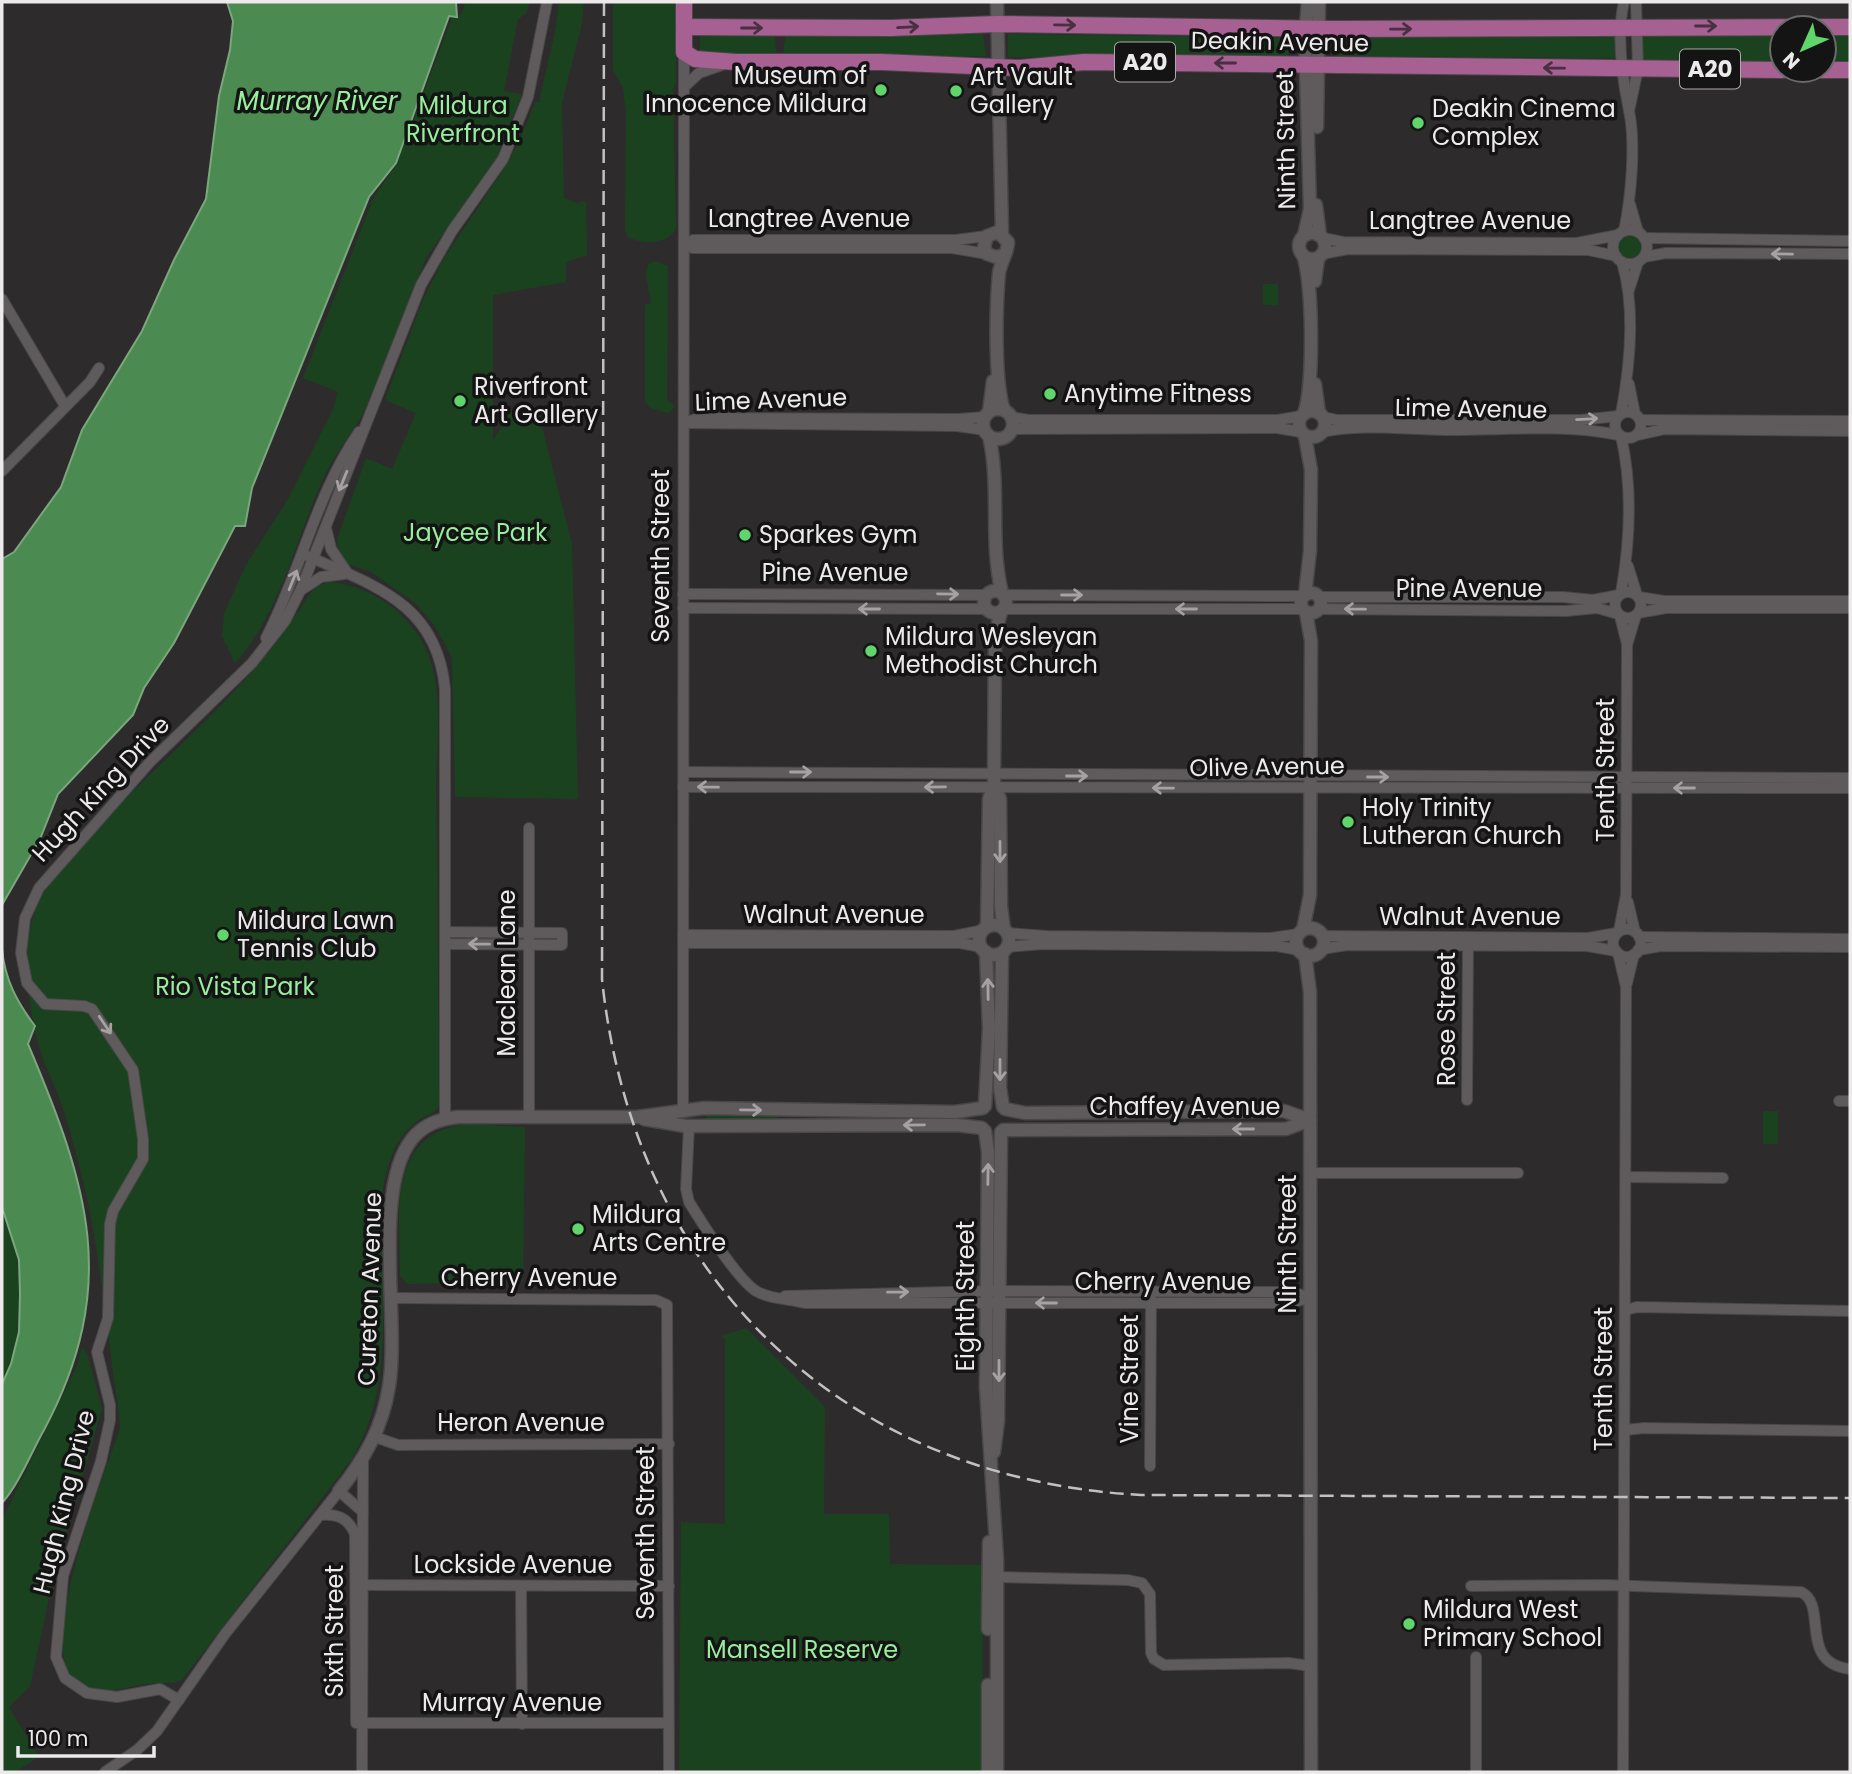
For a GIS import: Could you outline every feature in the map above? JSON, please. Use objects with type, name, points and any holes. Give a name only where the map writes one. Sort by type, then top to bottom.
[{"type":"highway","name":"Seventh Street","points":[[684,2],[684,52]]},
{"type":"highway","name":"Deakin Avenue","points":[[684,27],[891,28],[996,24],[1312,28],[1850,27]]},
{"type":"highway","name":"Deakin Avenue","points":[[684,52],[696,59],[736,62],[893,62],[1042,68],[1084,62],[1768,70]]},
{"type":"street","name":"Hugh King Drive","points":[[253,663],[326,524],[421,285],[452,231],[503,159],[531,84],[547,2]]},
{"type":"street","points":[[995,610],[1007,604],[996,594],[995,462],[987,433],[987,414],[993,383],[993,277],[984,247],[993,234],[1001,84],[998,67],[997,2]]},
{"type":"street","name":"Ninth Street","points":[[1304,236],[1310,209],[1312,28],[1308,2]]},
{"type":"street","name":"Ninth Street","points":[[1312,28],[1319,2]]},
{"type":"street","points":[[1624,2],[1630,26],[1629,196],[1621,233],[1613,243],[1628,294],[1628,377],[1615,427],[1628,468]]},
{"type":"street","points":[[1629,111],[1623,91],[1630,69],[1630,26],[1636,2]]},
{"type":"street","name":"Seventh Street","points":[[682,1110],[684,52]]},
{"type":"street","name":"Deakin Avenue","points":[[684,87],[703,71],[736,62]]},
{"type":"street","name":"Ninth Street","points":[[1312,66],[1315,208],[1322,237]]},
{"type":"street","points":[[1628,294],[1647,247],[1629,196]]},
{"type":"street","points":[[1312,233],[1322,237],[1325,246],[1320,256],[1315,392],[1321,415],[1311,434],[1298,424],[1309,390],[1308,268],[1299,245],[1304,236],[1312,233]]},
{"type":"street","points":[[1621,233],[1671,241],[1850,241]]},
{"type":"street","name":"Langtree Avenue","points":[[1322,237],[1343,242],[1565,243],[1621,233]]},
{"type":"street","points":[[993,234],[1009,246],[999,275],[999,386],[1008,423],[995,462]]},
{"type":"street","name":"Langtree Avenue","points":[[684,245],[693,240],[955,240],[993,234]]},
{"type":"street","name":"Langtree Avenue","points":[[684,245],[693,248],[959,248],[988,255]]},
{"type":"street","name":"Langtree Avenue","points":[[1320,256],[1348,249],[1588,250],[1619,259]]},
{"type":"street","points":[[1619,259],[1641,259],[1666,253],[1850,254]]},
{"type":"street","points":[[988,255],[1004,255]]},
{"type":"street","points":[[1303,255],[1320,256]]},
{"type":"street","points":[[2,299],[65,406]]},
{"type":"street","points":[[2,471],[90,382],[99,368]]},
{"type":"street","points":[[1628,377],[1637,417],[1637,435],[1628,468],[1628,565],[1615,602],[1619,615],[1665,608],[1850,608]]},
{"type":"street","points":[[987,433],[1008,423],[1029,420],[1278,420],[1311,411],[1321,415]]},
{"type":"street","points":[[987,414],[1008,423]]},
{"type":"street","name":"Lime Avenue","points":[[684,423],[699,418],[958,419],[987,414]]},
{"type":"street","name":"Lime Avenue","points":[[1321,415],[1336,419],[1581,420],[1620,415],[1637,417]]},
{"type":"street","points":[[1637,417],[1850,421]]},
{"type":"street","name":"Hugh King Drive","points":[[179,1700],[166,1691],[153,1689],[117,1696],[87,1693],[65,1678],[56,1657],[63,1576],[100,1461],[110,1420],[110,1405],[97,1352],[108,1318],[110,1224],[113,1211],[143,1159],[133,1070],[97,1014],[84,1006],[45,1004],[27,983],[21,953],[25,918],[40,888],[150,762],[253,663],[285,621],[300,590],[308,556],[339,461],[369,418]]},
{"type":"street","name":"Lime Avenue","points":[[684,423],[709,426],[957,426],[987,433]]},
{"type":"street","name":"Lime Avenue","points":[[1008,423],[1277,428],[1311,434],[1342,429],[1396,429],[1585,431],[1619,436],[1637,435]]},
{"type":"street","points":[[1637,435],[1665,429],[1850,431]]},
{"type":"street","name":"Ninth Street","points":[[1303,1772],[1305,1666],[1312,1546],[1308,1496],[1310,992],[1314,945],[1310,895],[1311,434]]},
{"type":"street","points":[[326,524],[331,549],[348,574]]},
{"type":"street","points":[[308,556],[389,592],[406,605],[428,633],[442,660],[445,1119],[637,1117],[682,1110],[955,1112],[994,1104],[1004,1108]]},
{"type":"street","points":[[1628,565],[1641,605],[1637,614]]},
{"type":"street","points":[[300,590],[321,577],[348,574]]},
{"type":"street","points":[[1620,594],[1629,591],[1638,596],[1664,601],[1850,601]]},
{"type":"street","name":"Pine Avenue","points":[[683,594],[1217,596],[1435,611],[1590,608],[1619,615]]},
{"type":"street","points":[[703,608],[704,594]]},
{"type":"street","points":[[984,1130],[979,1116],[984,1107],[989,1029],[980,938],[986,928],[989,799],[994,780],[995,610],[984,600],[996,594]]},
{"type":"street","name":"Pine Avenue","points":[[683,608],[1217,609],[1435,597],[1593,600],[1620,594]]},
{"type":"street","points":[[971,595],[971,609]]},
{"type":"street","points":[[1217,596],[1217,609]]},
{"type":"street","points":[[1435,597],[1435,611]]},
{"type":"street","name":"Tenth Street","points":[[1627,645],[1637,614]]},
{"type":"street","name":"Tenth Street","points":[[1618,932],[1626,895],[1627,789],[1627,645],[1619,615]]},
{"type":"street","name":"Olive Avenue","points":[[684,772],[994,780],[1181,789],[1311,781],[1627,777],[1850,778]]},
{"type":"street","points":[[637,1117],[686,1126],[957,1125],[1002,1131],[1008,1118],[1000,1087],[1005,931],[1000,907],[1000,799],[994,780]]},
{"type":"street","name":"Olive Avenue","points":[[683,787],[994,780]]},
{"type":"street","name":"Olive Avenue","points":[[1311,781],[1627,789],[1850,788]]},
{"type":"street","name":"Maclean Lane","points":[[528,828],[529,1118]]},
{"type":"street","name":"Ninth Street","points":[[1310,895],[1297,942],[1314,945]]},
{"type":"street","name":"Tenth Street","points":[[1626,895],[1637,934]]},
{"type":"street","points":[[986,928],[996,925],[1005,931],[1047,936],[1260,938],[1301,932],[1314,945]]},
{"type":"street","name":"Walnut Avenue","points":[[683,939],[954,936],[986,928]]},
{"type":"street","points":[[1850,939],[1637,934],[1627,929],[1618,932],[1613,940],[1617,952],[1626,956],[1661,946],[1850,947]]},
{"type":"street","name":"Walnut Avenue","points":[[1004,950],[1042,944],[1249,946],[1468,942],[1588,938],[1618,932]]},
{"type":"street","points":[[1636,952],[1637,934]]},
{"type":"street","points":[[445,938],[527,939]]},
{"type":"street","name":"Walnut Avenue","points":[[683,939],[960,943],[983,949]]},
{"type":"street","name":"Walnut Avenue","points":[[1468,942],[1587,946],[1617,952]]},
{"type":"street","name":"Rose Street","points":[[1467,1100],[1468,942]]},
{"type":"street","points":[[983,949],[1004,950]]},
{"type":"street","name":"Tenth Street","points":[[1617,952],[1626,987],[1623,1772]]},
{"type":"street","name":"Tenth Street","points":[[1626,987],[1636,952]]},
{"type":"street","points":[[1839,1101],[1850,1101]]},
{"type":"street","name":"Chaffey Avenue","points":[[1004,1108],[1025,1113],[1100,1110],[1284,1111],[1310,1120]]},
{"type":"street","points":[[682,1110],[686,1126]]},
{"type":"street","points":[[784,1110],[784,1125]]},
{"type":"street","points":[[1100,1110],[1100,1128]]},
{"type":"street","points":[[889,1111],[890,1125]]},
{"type":"street","points":[[1208,1111],[1208,1128]]},
{"type":"street","name":"Cureton Avenue","points":[[105,1772],[148,1741],[225,1634],[340,1491],[375,1437],[390,1384],[391,1203],[401,1160],[417,1133],[434,1122],[445,1119]]},
{"type":"street","name":"Chaffey Avenue","points":[[1002,1131],[1100,1128],[1286,1129],[1310,1120]]},
{"type":"street","name":"Cherry Avenue","points":[[686,1126],[686,1195],[751,1287],[760,1293],[805,1303],[1151,1292],[1294,1292],[1309,1298]]},
{"type":"street","name":"Eighth Street","points":[[984,1130],[988,1152],[993,1297]]},
{"type":"street","name":"Eighth Street","points":[[997,1772],[997,1580],[992,1462],[987,1422],[1002,1131]]},
{"type":"street","points":[[1310,1173],[1518,1173]]},
{"type":"street","points":[[1626,1177],[1723,1178]]},
{"type":"street","name":"Vine Street","points":[[1150,1466],[1151,1292]]},
{"type":"street","name":"Cherry Avenue","points":[[993,1297],[1151,1304],[1290,1303],[1309,1298]]},
{"type":"street","name":"Cherry Avenue","points":[[392,1298],[641,1300],[665,1303]]},
{"type":"street","name":"Seventh Street","points":[[665,1303],[669,1329],[668,1769]]},
{"type":"street","points":[[1626,1311],[1637,1307],[1653,1310],[1850,1311]]},
{"type":"street","points":[[1625,1430],[1850,1431]]},
{"type":"street","name":"Heron Avenue","points":[[375,1437],[398,1444],[669,1444]]},
{"type":"street","name":"Sixth Street","points":[[356,1772],[363,1458]]},
{"type":"street","points":[[340,1491],[363,1512]]},
{"type":"street","name":"Eighth Street","points":[[988,1772],[988,1560],[993,1510]]},
{"type":"street","name":"Sixth Street","points":[[321,1515],[339,1516],[353,1528],[360,1586]]},
{"type":"street","points":[[997,1580],[1128,1580],[1142,1583],[1150,1594],[1151,1653],[1154,1659],[1164,1665],[1305,1666]]},
{"type":"street","name":"Lockside Avenue","points":[[360,1586],[669,1586]]},
{"type":"street","points":[[1471,1586],[1804,1593],[1812,1602],[1815,1639],[1819,1648],[1831,1662],[1850,1669]]},
{"type":"street","points":[[520,1587],[522,1724]]},
{"type":"street","points":[[1476,1657],[1476,1772]]},
{"type":"street","name":"Ninth Street","points":[[1305,1666],[1311,1772]]},
{"type":"street","name":"Sixth Street","points":[[359,1723],[362,1772]]},
{"type":"street","name":"Murray Avenue","points":[[359,1723],[668,1723]]},
{"type":"green space","name":"Mildura Riverfront","points":[[462,2],[530,2],[526,14],[518,19],[504,91],[522,94],[497,157],[426,258],[365,410],[323,479],[276,599],[251,643],[235,663],[222,636],[224,613],[247,563],[287,501],[333,409],[338,392],[303,378],[374,197],[396,165],[452,18],[461,15],[465,4]]},
{"type":"green space","name":"Jaycee Park","points":[[559,2],[584,2],[581,28],[562,103],[564,198],[576,203],[586,201],[587,255],[566,262],[566,282],[493,295],[493,441],[511,411],[540,419],[572,544],[578,799],[455,797],[452,658],[435,626],[415,603],[371,572],[346,563],[338,550],[337,539],[366,458],[392,469],[416,413],[385,400],[422,302],[444,258],[500,175],[520,140],[535,102],[539,102]]},
{"type":"green space","points":[[613,2],[676,2],[676,83],[673,90],[676,229],[660,241],[634,240],[628,237],[625,230],[626,113],[623,88],[613,70]]},
{"type":"green space","points":[[700,32],[775,35],[776,54],[700,56]]},
{"type":"green space","points":[[786,33],[983,34],[986,56],[786,57],[783,55]]},
{"type":"green space","points":[[1768,33],[1768,62],[1643,61],[1643,34]]},
{"type":"green space","points":[[1838,33],[1850,33],[1850,62],[1838,62]]},
{"type":"green space","points":[[1008,34],[1288,38],[1288,56],[1008,57]]},
{"type":"green space","points":[[1338,36],[1616,37],[1615,58],[1337,56]]},
{"type":"green space","points":[[1630,236],[1638,239],[1641,247],[1638,255],[1630,258],[1622,255],[1619,247],[1622,239]]},
{"type":"green space","points":[[655,261],[668,266],[667,400],[675,406],[669,413],[650,408],[645,401],[645,305],[651,303],[646,275],[648,264]]},
{"type":"green space","points":[[1263,284],[1278,284],[1278,305],[1263,305]]},
{"type":"green space","name":"Rio Vista Park","points":[[328,582],[357,588],[397,611],[418,634],[431,663],[435,680],[438,716],[436,789],[439,1106],[414,1124],[403,1136],[392,1155],[385,1178],[381,1214],[382,1357],[373,1409],[352,1459],[182,1680],[108,1690],[91,1689],[74,1679],[64,1660],[63,1631],[77,1558],[120,1428],[119,1414],[87,1198],[61,1102],[45,1065],[32,1016],[27,975],[29,934],[42,896],[84,842],[251,672],[281,636],[315,587]]},
{"type":"green space","points":[[1763,1111],[1778,1111],[1778,1144],[1763,1144]]},
{"type":"green space","points":[[706,1114],[778,1115],[778,1121],[705,1121]]},
{"type":"green space","points":[[466,1124],[525,1127],[523,1282],[407,1284],[400,1276],[399,1228],[403,1181],[410,1160],[422,1143],[440,1131]]},
{"type":"green space","points":[[2,1207],[17,1250],[22,1296],[16,1341],[2,1384]]},
{"type":"green space","name":"Mansell Reserve","points":[[746,1328],[825,1407],[824,1514],[889,1514],[890,1564],[983,1565],[982,1772],[679,1772],[681,1522],[725,1524],[725,1340],[721,1336]]},
{"type":"green space","points":[[82,1347],[88,1356],[102,1409],[55,1571],[30,1686],[9,1707],[39,1757],[15,1772],[2,1772],[2,1520],[77,1366]]},
{"type":"water","name":"Murray River","points":[[227,2],[456,2],[457,17],[449,16],[396,163],[369,197],[252,488],[245,526],[235,526],[174,643],[144,688],[133,715],[58,794],[40,839],[2,905],[2,559],[14,552],[61,487],[82,430],[142,331],[174,260],[206,199],[219,96],[230,50],[233,21]]},
{"type":"water","points":[[2,949],[13,990],[35,1026],[28,1044],[67,1144],[80,1190],[87,1236],[89,1282],[82,1328],[68,1378],[14,1487],[2,1503],[2,1384],[11,1364],[19,1332],[20,1294],[19,1260],[2,1207]]},
{"type":"railway","points":[[604,2],[602,979],[622,1086],[657,1183],[707,1269],[771,1342],[847,1403],[935,1449],[1033,1480],[1141,1495],[1850,1498]]},
{"type":"place","name":"Museum of Innocence Mildura","points":[[881,90]]},
{"type":"place","name":"Art Vault Gallery","points":[[956,91]]},
{"type":"place","name":"Deakin Cinema Complex","points":[[1418,123]]},
{"type":"place","name":"Anytime Fitness","points":[[1050,394]]},
{"type":"place","name":"Riverfront Art Gallery","points":[[460,401]]},
{"type":"place","name":"Sparkes Gym","points":[[745,535]]},
{"type":"place","name":"Mildura Wesleyan Methodist Church","points":[[871,651]]},
{"type":"place","name":"Holy Trinity Lutheran Church","points":[[1348,822]]},
{"type":"place","name":"Mildura Lawn Tennis Club","points":[[223,935]]},
{"type":"place","name":"Mildura Arts Centre","points":[[578,1229]]},
{"type":"place","name":"Mildura West Primary School","points":[[1409,1624]]}]
